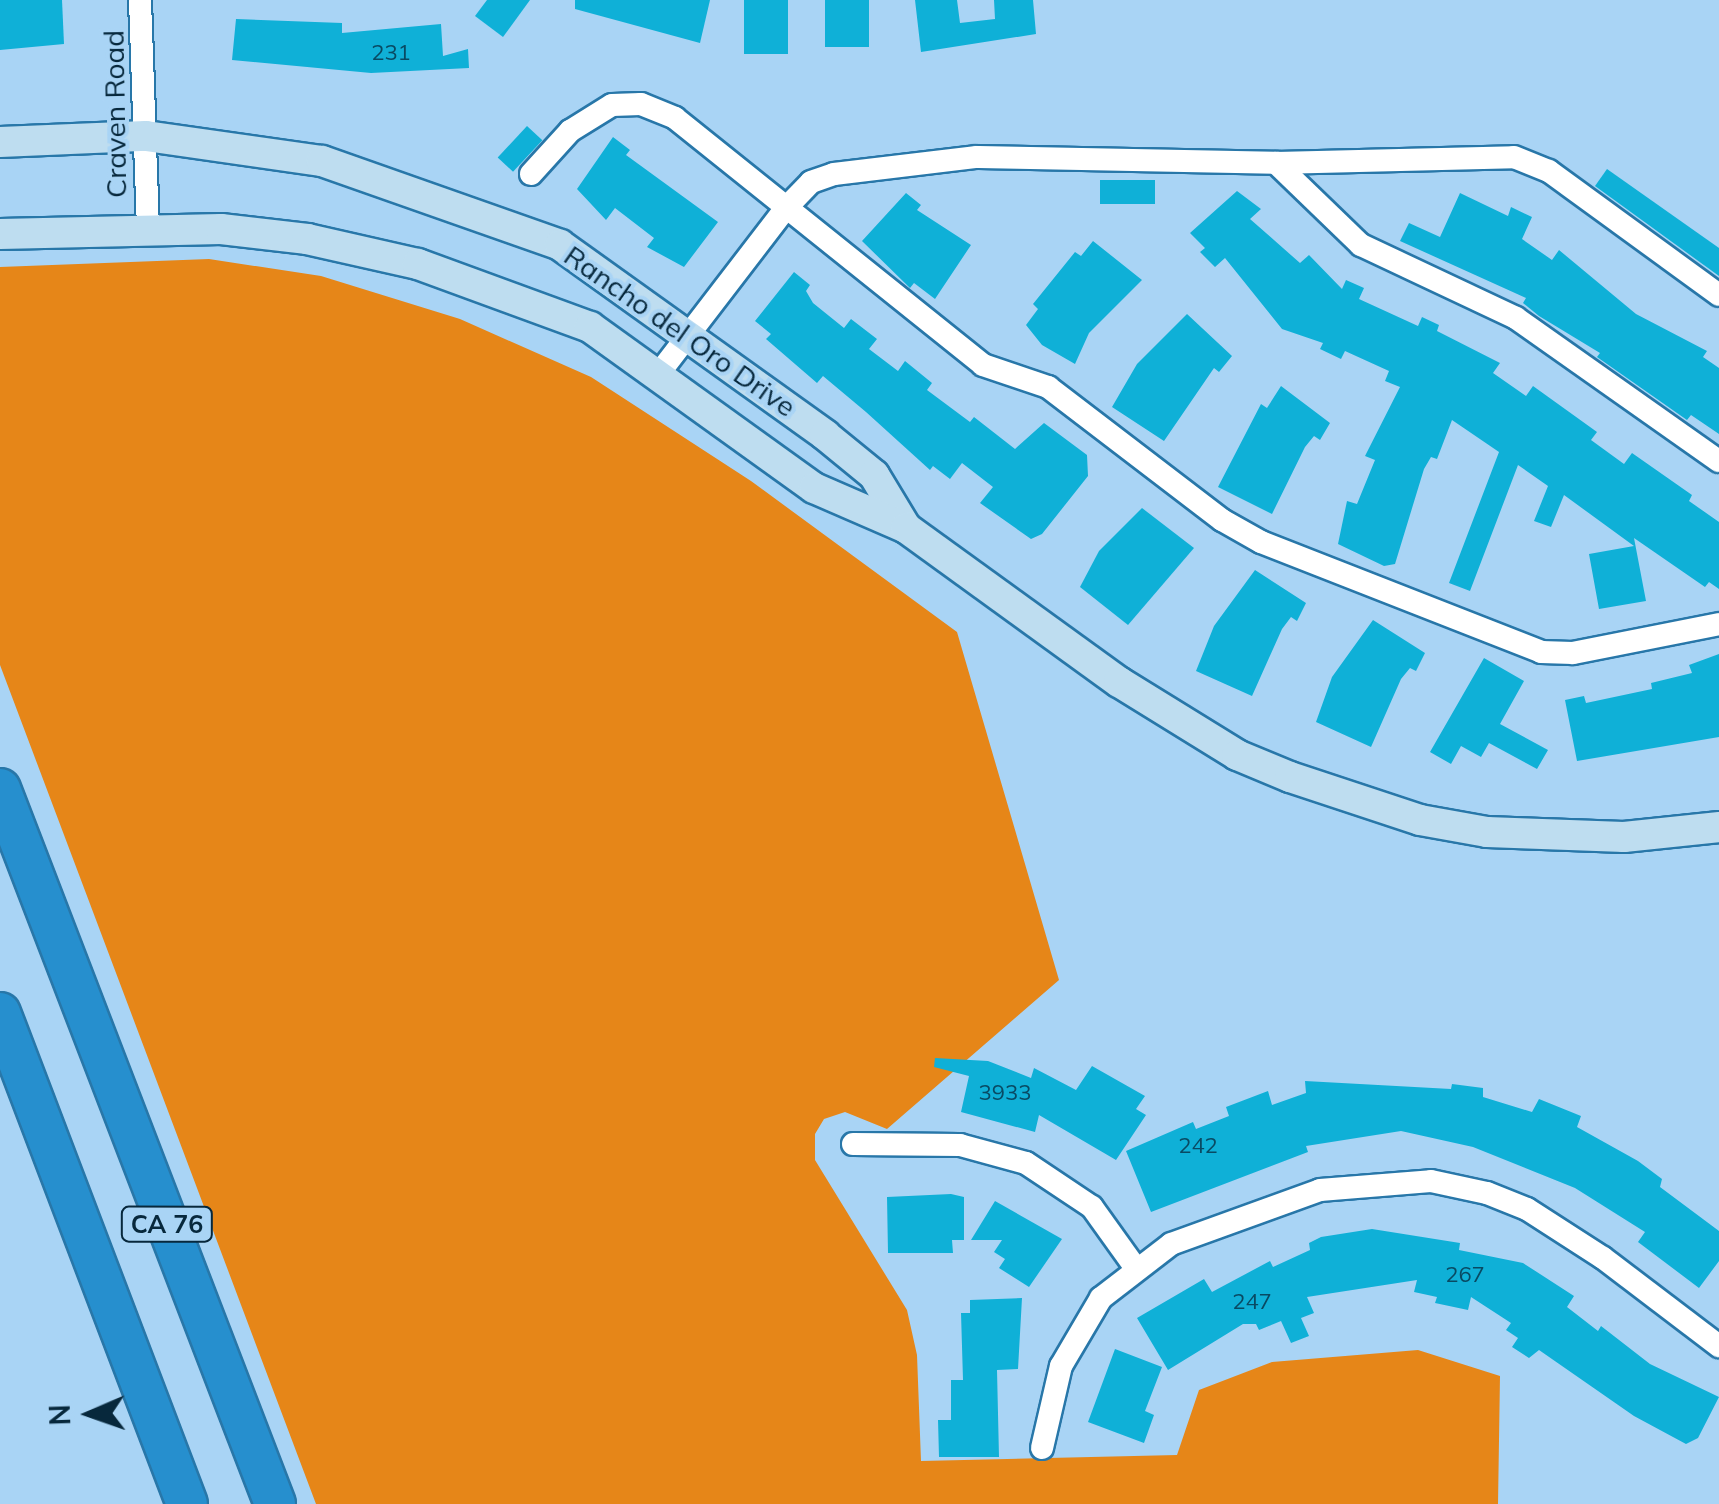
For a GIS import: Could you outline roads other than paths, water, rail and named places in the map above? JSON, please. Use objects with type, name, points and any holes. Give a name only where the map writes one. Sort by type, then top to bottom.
[{"type":"highway","name":"CA 76","points":[[0,789],[275,1504]]},
{"type":"highway","name":"CA 76","points":[[0,1013],[187,1504]]},
{"type":"main road","name":"Rancho del Oro Drive","points":[[0,142],[146,136],[322,161],[560,245],[688,335],[874,475],[906,528]]},
{"type":"main road","name":"Rancho del Oro Drive","points":[[0,234],[148,226],[307,239],[418,264],[590,327],[660,372],[814,488],[906,528],[1120,682],[1238,755],[1290,777],[1420,820],[1488,832],[1624,837],[1719,827]]},
{"type":"street","name":"Craven Road","points":[[140,0],[148,226]]},
{"type":"street","points":[[531,174],[570,131],[612,105],[641,104],[676,118],[982,366],[1048,387],[1222,520],[1261,542],[1541,652],[1573,653],[1719,624]]},
{"type":"street","points":[[660,372],[811,182],[834,174],[977,157],[1276,163],[1514,157],[1549,170],[1719,295]]},
{"type":"street","points":[[1276,163],[1361,244],[1516,318],[1719,461]]},
{"type":"street","points":[[853,1144],[960,1146],[1026,1163],[1092,1207],[1135,1267]]},
{"type":"street","points":[[1042,1448],[1061,1366],[1102,1298],[1135,1267],[1171,1244],[1320,1190],[1431,1181],[1527,1210],[1719,1346]]}]
